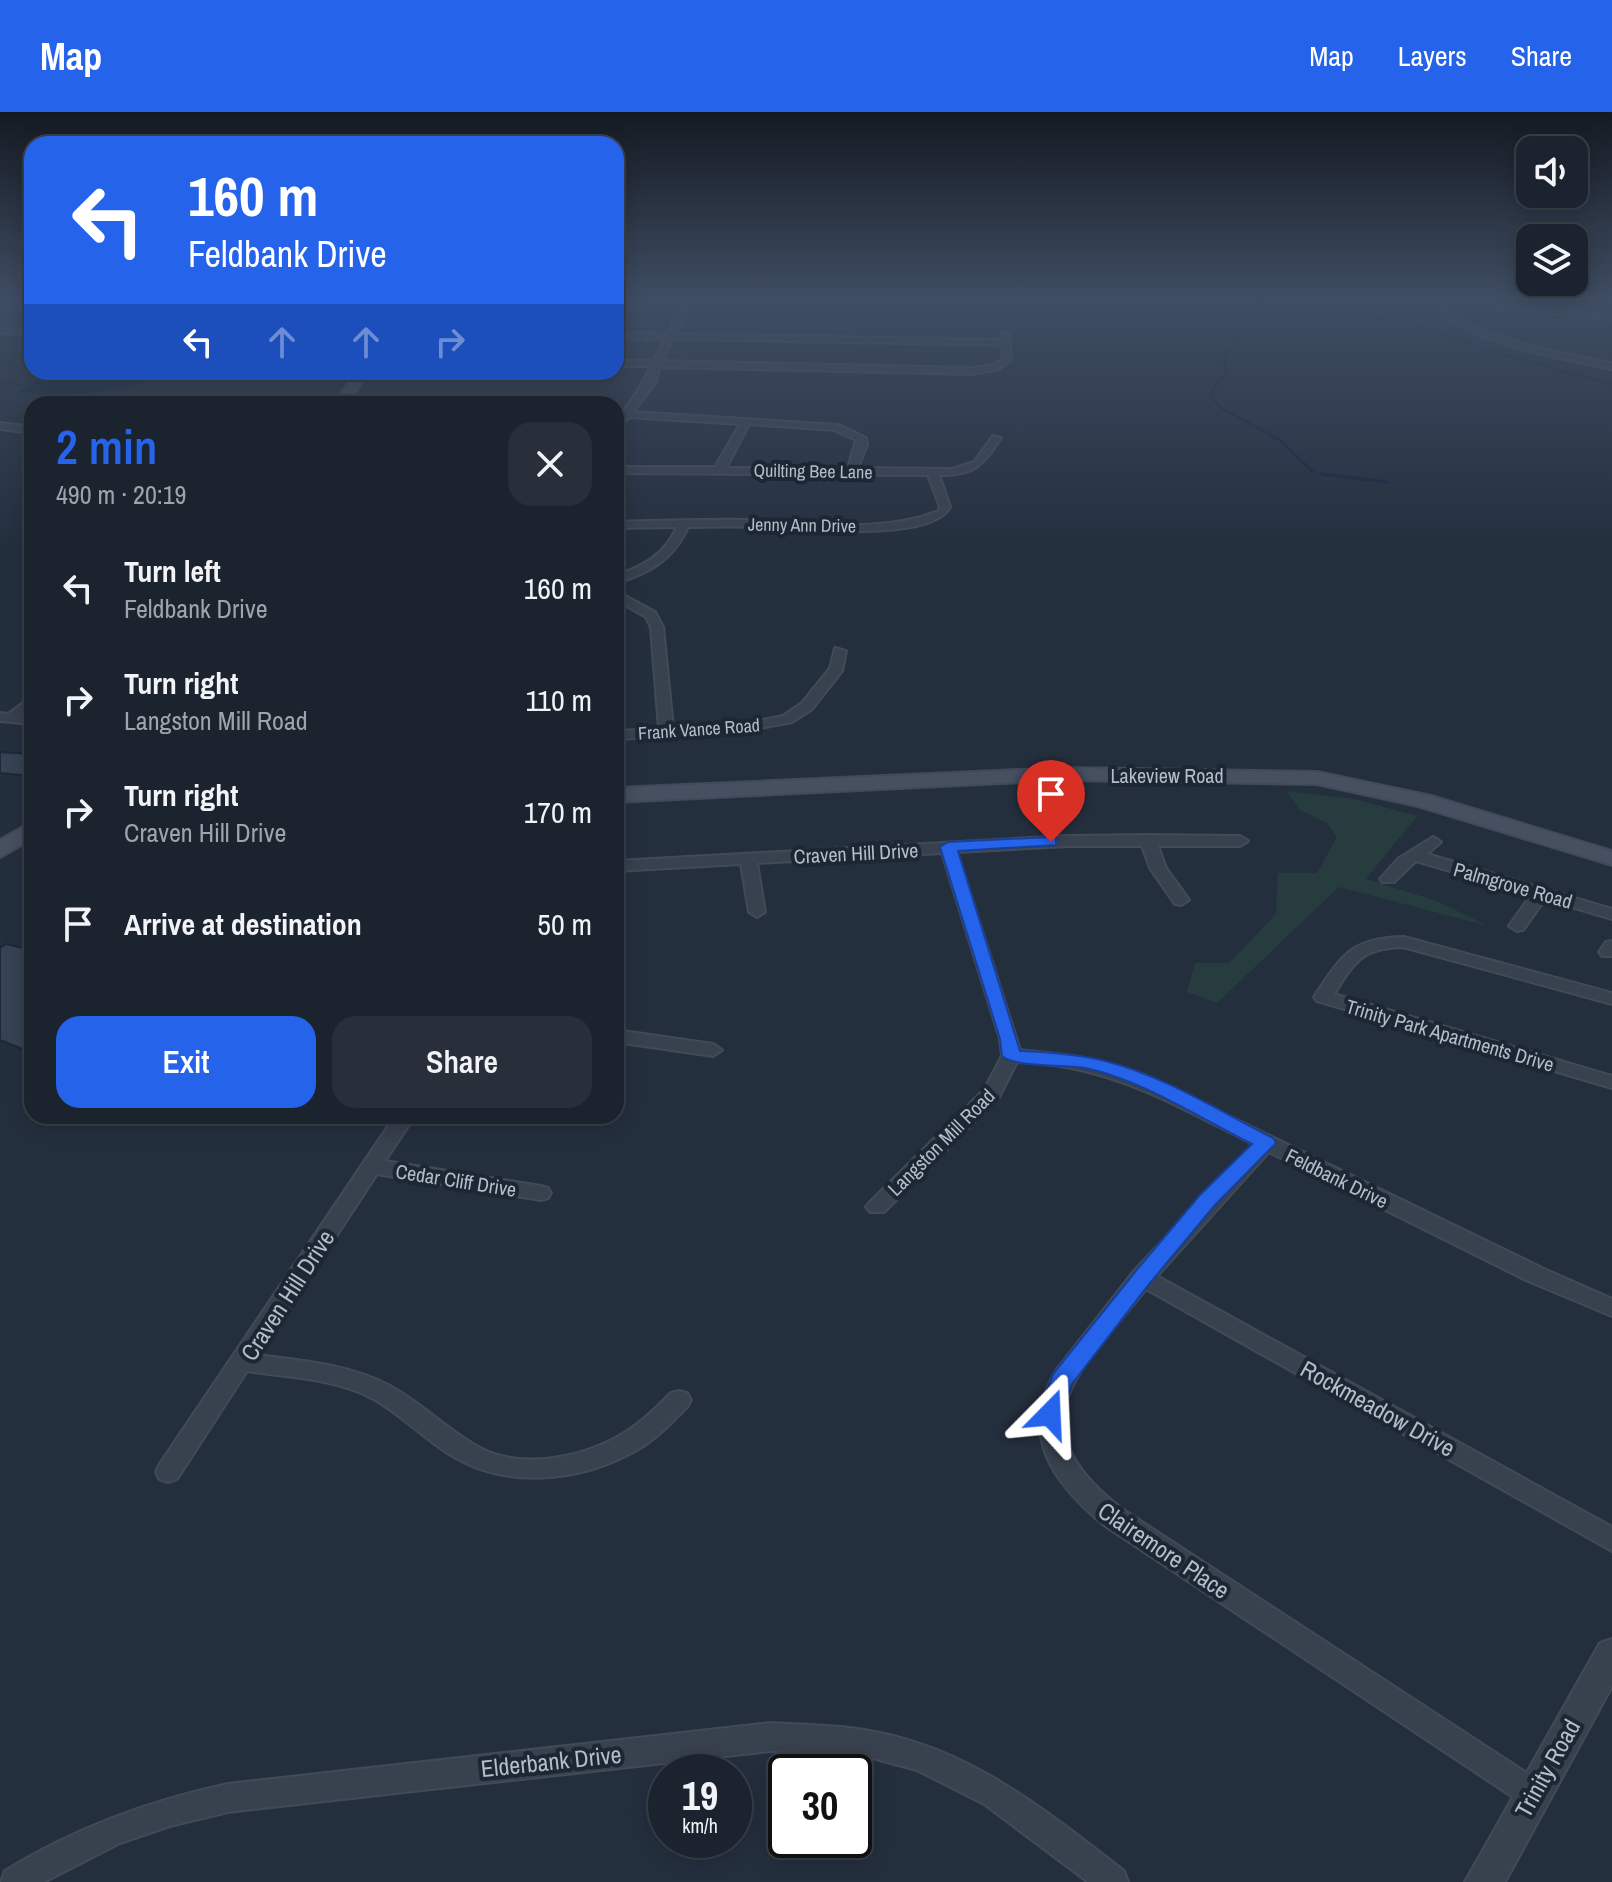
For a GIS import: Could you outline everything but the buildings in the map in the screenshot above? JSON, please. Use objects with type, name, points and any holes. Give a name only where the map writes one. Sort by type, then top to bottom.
[{"type":"main road","name":"Lakeview Road","points":[[624,795],[1065,774],[1305,777],[1367,787],[1423,801],[1612,858]]},
{"type":"main road","points":[[0,850],[24,834]]},
{"type":"street","points":[[624,418],[651,381]]},
{"type":"street","points":[[627,414],[818,424],[852,432],[861,438],[862,444],[852,472]]},
{"type":"street","points":[[719,470],[747,420]]},
{"type":"street","points":[[0,426],[24,429]]},
{"type":"street","name":"Quilting Bee Lane","points":[[624,470],[933,474],[978,464],[996,438]]},
{"type":"street","name":"Jenny Ann Drive","points":[[624,525],[884,527],[919,523],[942,513],[945,507],[933,474]]},
{"type":"street","points":[[624,576],[655,564],[669,553],[684,524]]},
{"type":"street","points":[[624,600],[651,615],[657,627],[666,732]]},
{"type":"street","name":"Frank Vance Road","points":[[624,735],[746,728],[787,719],[807,706],[837,668],[840,651]]},
{"type":"street","points":[[5,717],[24,705]]},
{"type":"street","points":[[1148,840],[1158,868],[1181,900]]},
{"type":"street","name":"Craven Hill Drive","points":[[624,866],[948,847],[1148,840],[1240,841]]},
{"type":"street","points":[[1388,879],[1433,842]]},
{"type":"street","points":[[948,847],[1009,1039],[1011,1056]]},
{"type":"street","name":"Palmgrove Road","points":[[1414,855],[1612,914]]},
{"type":"street","points":[[748,859],[757,912]]},
{"type":"street","points":[[1517,926],[1542,892]]},
{"type":"street","name":"Trinity Park Apartments Drive","points":[[1612,999],[1404,942],[1378,942],[1353,953],[1323,997],[1612,1082]]},
{"type":"street","points":[[624,1037],[713,1050]]},
{"type":"street","name":"Feldbank Drive","points":[[1011,1056],[1072,1060],[1103,1066],[1135,1078],[1536,1275],[1612,1308]]},
{"type":"street","name":"Langston Mill Road","points":[[877,1207],[992,1093],[1011,1056]]},
{"type":"street","name":"Craven Hill Drive","points":[[168,1472],[400,1124]]},
{"type":"street","name":"Clairemore Place","points":[[1266,1143],[1207,1200],[1142,1277],[1055,1393],[1050,1414],[1052,1438],[1067,1473],[1088,1498],[1113,1517],[1532,1793]]},
{"type":"street","name":"Cedar Cliff Drive","points":[[372,1166],[541,1193]]},
{"type":"street","name":"Rockmeadow Drive","points":[[1142,1277],[1612,1540]]},
{"type":"street","points":[[244,1362],[368,1385],[393,1398],[455,1447],[498,1465],[521,1468],[557,1467],[606,1455],[648,1430],[679,1400]]},
{"type":"street","name":"Trinity Road","points":[[1484,1882],[1612,1654]]},
{"type":"street","name":"Elderbank Drive","points":[[16,1882],[106,1831],[167,1810],[228,1798],[771,1737],[824,1737],[877,1744],[952,1769],[1017,1806],[1113,1882]]},
{"type":"green space","points":[[1286,791],[1354,799],[1417,816],[1366,879],[1437,901],[1488,926],[1339,887],[1217,1003],[1187,992],[1195,963],[1229,963],[1276,914],[1278,873],[1317,873],[1337,837],[1327,823],[1300,810]]},
{"type":"water","points":[[34,381],[148,381],[92,392],[19,393]]},
{"type":"waterway","points":[[1220,381],[1211,398],[1223,409],[1274,437]]},
{"type":"waterway","points":[[1599,381],[1612,384]]},
{"type":"waterway","points":[[0,384],[35,384]]},
{"type":"waterway","points":[[1270,435],[1281,441],[1313,472]]},
{"type":"waterway","points":[[1321,474],[1387,482]]},
{"type":"route","points":[[1050,1414],[1055,1393],[1062,1381],[1142,1277],[1207,1200],[1266,1143],[1135,1078],[1103,1066],[1072,1060],[1011,1056],[1009,1039],[948,847],[1051,842]]}]
